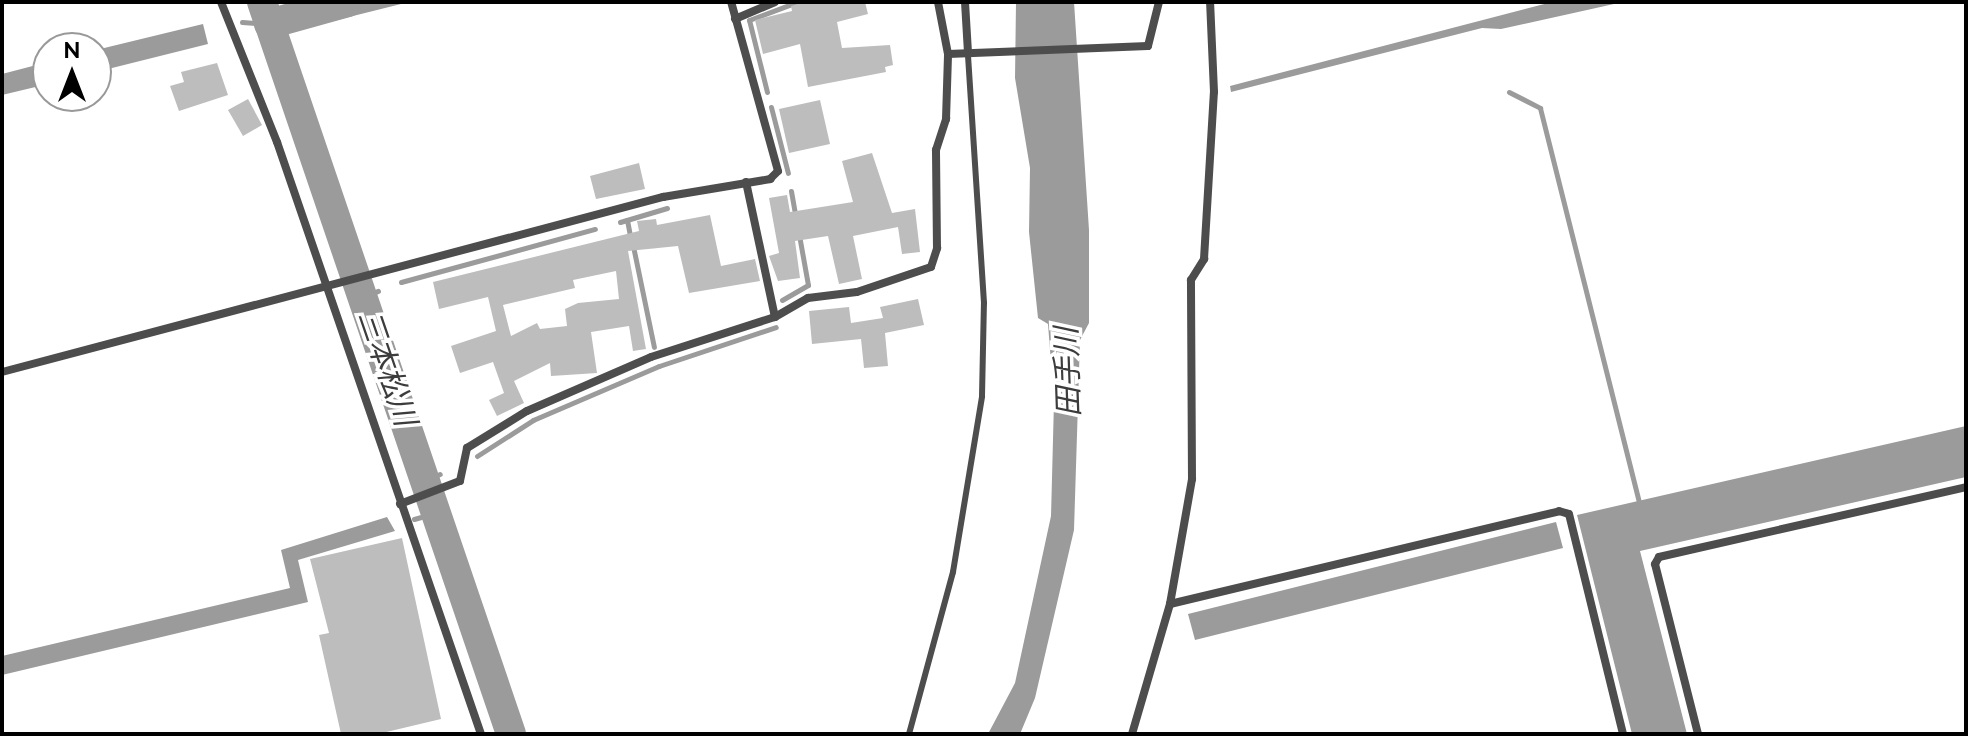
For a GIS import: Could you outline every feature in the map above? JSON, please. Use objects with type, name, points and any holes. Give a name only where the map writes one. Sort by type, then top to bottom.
[{"type":"street","points":[[221,2],[277,142],[481,734]]},
{"type":"street","points":[[2,372],[663,197],[770,179],[778,171],[731,2]]},
{"type":"street","points":[[735,19],[775,2]]},
{"type":"street","points":[[400,504],[460,481],[467,448],[527,411],[651,357],[775,317],[808,298],[857,292],[931,267],[937,248],[936,150],[946,119],[948,54],[938,2]]},
{"type":"street","points":[[965,2],[968,53]]},
{"type":"street","points":[[948,54],[1148,46],[1159,2]]},
{"type":"street","points":[[1132,734],[1170,604],[1192,479],[1195,362],[1191,280],[1204,259],[1214,92],[1210,2]]},
{"type":"street","points":[[746,182],[775,317]]},
{"type":"street","points":[[1698,734],[1655,564],[1659,557],[1966,487]]},
{"type":"street","points":[[1170,604],[1559,511],[1569,514],[1623,734]]},
{"type":"lane","points":[[909,734],[956,560],[982,396],[984,303],[968,53]]},
{"type":"water","points":[[301,2],[409,2],[309,27],[297,7]]},
{"type":"water","name":"田手川","points":[[1016,2],[1074,2],[1089,230],[1089,323],[1080,340],[1074,530],[1035,698],[1020,734],[988,734],[1015,683],[1051,516],[1054,401],[1048,324],[1038,318],[1029,232],[1030,168],[1015,78]]},
{"type":"water","points":[[1552,2],[1623,2],[1501,29],[1482,28],[1231,92],[1230,86]]},
{"type":"water","points":[[203,24],[208,44],[112,68],[112,46]]},
{"type":"water","points":[[32,66],[32,88],[2,95],[2,74]]},
{"type":"water","points":[[1966,426],[1966,477],[1640,551],[1687,734],[1632,734],[1577,515]]},
{"type":"water","points":[[387,517],[395,531],[298,560],[308,602],[2,675],[2,656],[290,588],[281,550]]},
{"type":"water","points":[[1556,522],[1563,548],[1195,640],[1188,614]]},
{"type":"building","points":[[804,2],[865,2],[868,14],[837,22],[842,48],[890,45],[893,65],[885,67],[886,72],[808,87],[800,44],[763,54],[755,20],[792,11],[791,6]]},
{"type":"building","points":[[217,63],[228,95],[179,111],[170,86],[184,82],[181,72]]},
{"type":"building","points":[[248,99],[262,125],[243,136],[228,110]]},
{"type":"building","points":[[820,100],[830,144],[789,153],[779,109]]},
{"type":"building","points":[[872,153],[892,213],[915,209],[920,252],[902,254],[898,227],[853,236],[862,279],[839,284],[828,236],[795,241],[800,278],[778,281],[769,256],[779,253],[769,198],[787,195],[790,212],[853,202],[842,161]]},
{"type":"building","points":[[639,163],[645,189],[596,199],[590,176]]},
{"type":"building","points":[[710,215],[721,266],[755,259],[760,281],[689,293],[678,246],[628,251],[646,349],[633,351],[629,326],[591,332],[597,373],[551,376],[550,363],[514,381],[524,403],[497,416],[489,400],[504,393],[493,362],[460,373],[451,346],[496,331],[488,297],[439,309],[433,282],[639,231],[637,221],[656,219],[657,225]],"holes":[[[616,271],[619,299],[578,303],[565,309],[567,326],[540,329],[537,323],[511,336],[503,305],[575,288],[573,280]]]},
{"type":"building","points":[[918,299],[924,325],[885,333],[888,366],[864,368],[861,339],[812,344],[809,311],[849,307],[851,323],[883,318],[880,307]]},
{"type":"building","points":[[402,538],[441,719],[378,734],[341,734],[319,635],[329,633],[310,559]]},
{"type":"waterway","name":"三本松川","points":[[262,2],[511,734]]},
{"type":"waterway","points":[[269,24],[348,2]]},
{"type":"waterway","points":[[767,92],[749,20],[797,2]]},
{"type":"waterway","points":[[242,22],[269,24]]},
{"type":"waterway","points":[[1509,92],[1540,108],[1639,501]]},
{"type":"waterway","points":[[771,107],[788,173]]},
{"type":"waterway","points":[[791,191],[796,218]]},
{"type":"waterway","points":[[620,222],[667,208]]},
{"type":"waterway","points":[[627,220],[630,236]]},
{"type":"waterway","points":[[401,282],[595,229]]},
{"type":"waterway","points":[[782,300],[808,285],[799,235]]},
{"type":"waterway","points":[[633,246],[654,347]]},
{"type":"waterway","points":[[366,296],[378,291]]},
{"type":"waterway","points":[[477,456],[533,420],[659,366],[776,327]]},
{"type":"waterway","points":[[427,480],[440,474]]},
{"type":"waterway","points":[[414,519],[438,512]]}]
